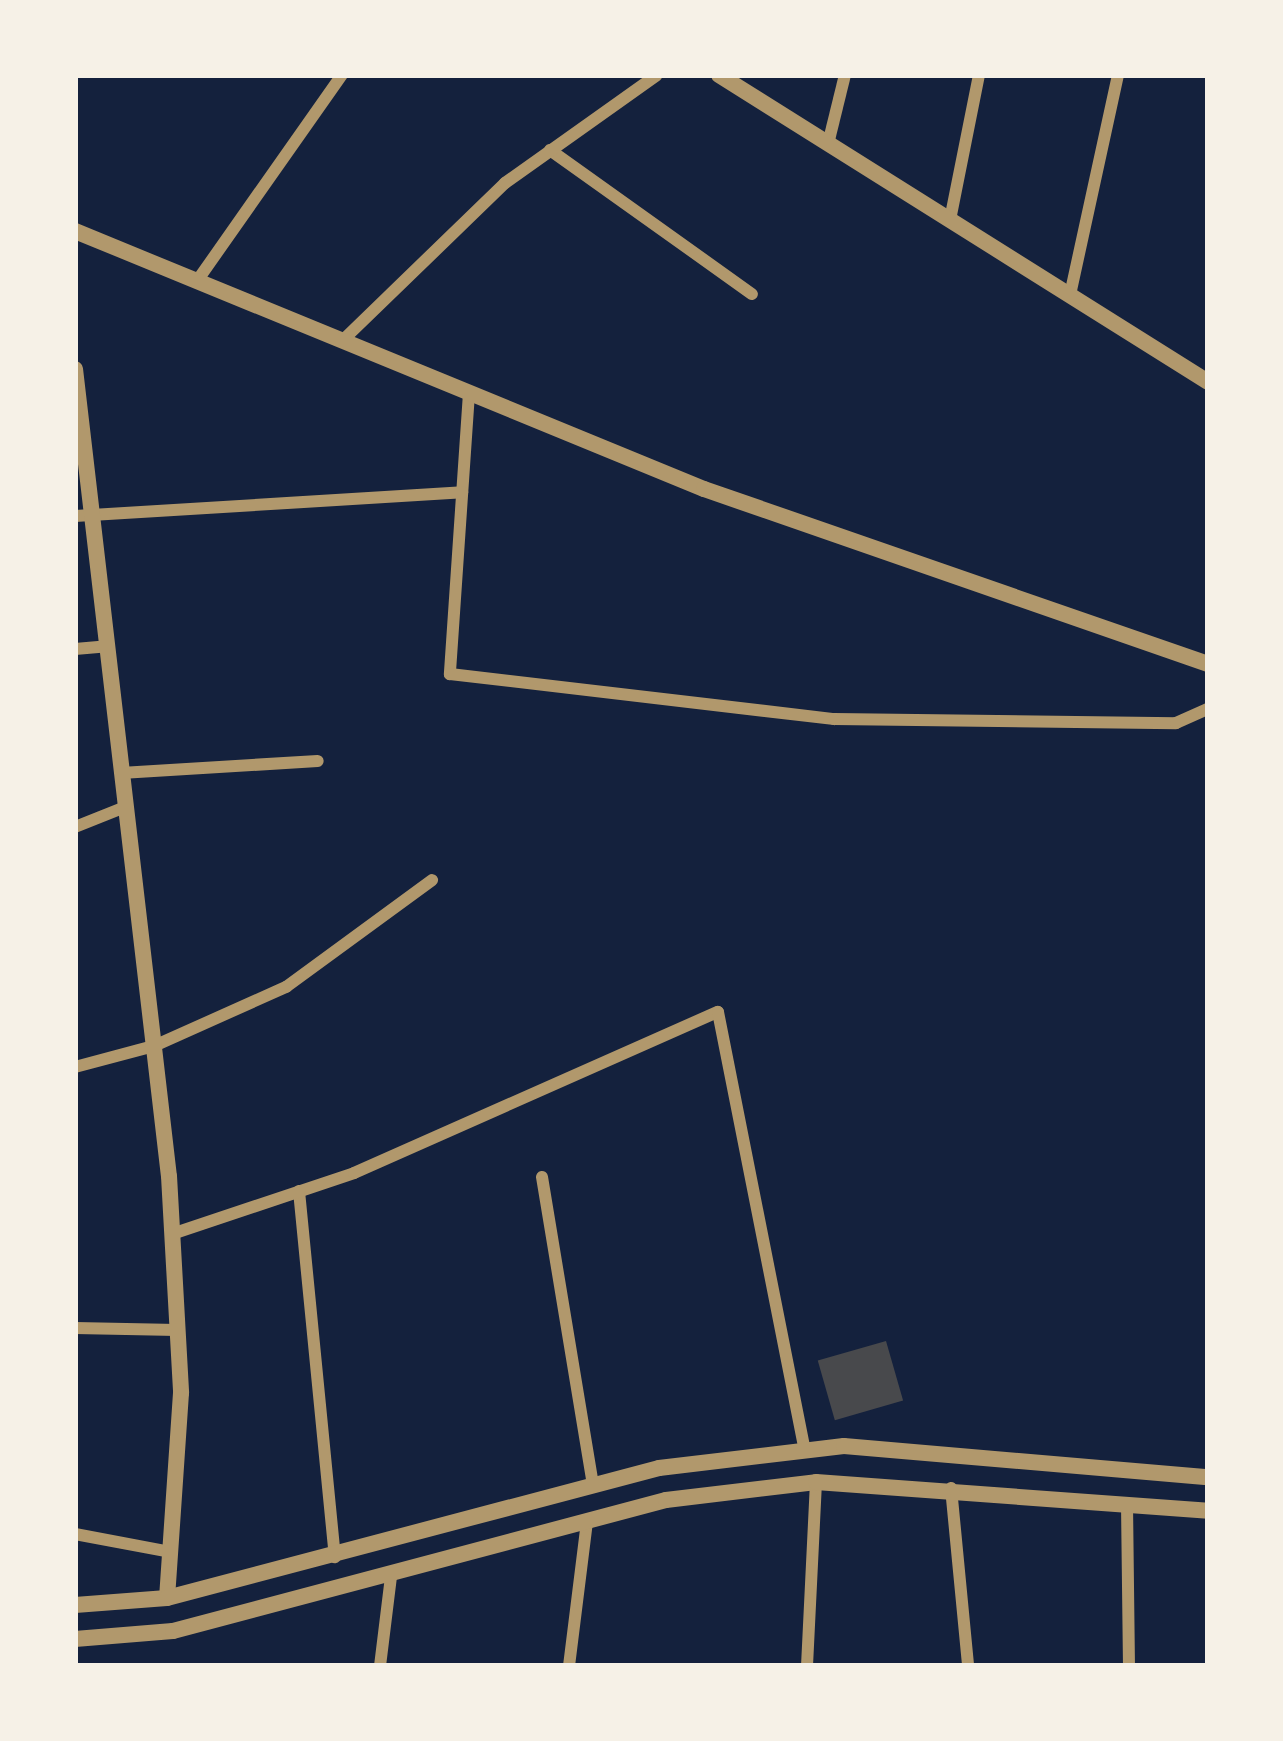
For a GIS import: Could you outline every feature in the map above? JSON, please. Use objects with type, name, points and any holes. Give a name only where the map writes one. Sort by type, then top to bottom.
[{"type":"street","points":[[197,281],[342,75]]},
{"type":"street","points":[[342,341],[431,246],[550,150],[657,75]]},
{"type":"street","points":[[719,75],[1208,382]]},
{"type":"street","points":[[828,144],[845,75]]},
{"type":"street","points":[[950,220],[979,75]]},
{"type":"street","points":[[1070,296],[1118,75]]},
{"type":"street","points":[[550,150],[752,294]]},
{"type":"street","points":[[75,231],[704,489],[1208,664]]},
{"type":"street","points":[[75,368],[83,515],[106,646],[172,1234],[177,1330],[167,1598]]},
{"type":"street","points":[[469,393],[450,674],[835,719],[1176,723],[1208,709]]},
{"type":"street","points":[[83,515],[462,492]]},
{"type":"street","points":[[75,649],[106,646]]},
{"type":"street","points":[[121,772],[318,761]]},
{"type":"street","points":[[75,827],[124,807]]},
{"type":"street","points":[[75,1067],[154,1046],[286,987],[432,880]]},
{"type":"street","points":[[172,1234],[299,1191],[718,1012],[806,1450]]},
{"type":"street","points":[[542,1177],[593,1486]]},
{"type":"street","points":[[299,1191],[335,1558]]},
{"type":"street","points":[[75,1328],[177,1330]]},
{"type":"street","points":[[75,1605],[167,1598],[335,1558],[593,1486],[806,1450],[1208,1478]]},
{"type":"street","points":[[807,1666],[817,1482]]},
{"type":"street","points":[[75,1639],[173,1631],[587,1522],[817,1482],[951,1488],[1208,1511]]},
{"type":"street","points":[[951,1488],[968,1666]]},
{"type":"street","points":[[1127,1504],[1129,1666]]},
{"type":"street","points":[[569,1666],[587,1522]]},
{"type":"street","points":[[75,1534],[171,1552]]},
{"type":"street","points":[[380,1666],[391,1576]]},
{"type":"building","points":[[886,1341],[903,1401],[835,1420],[818,1361]]}]
